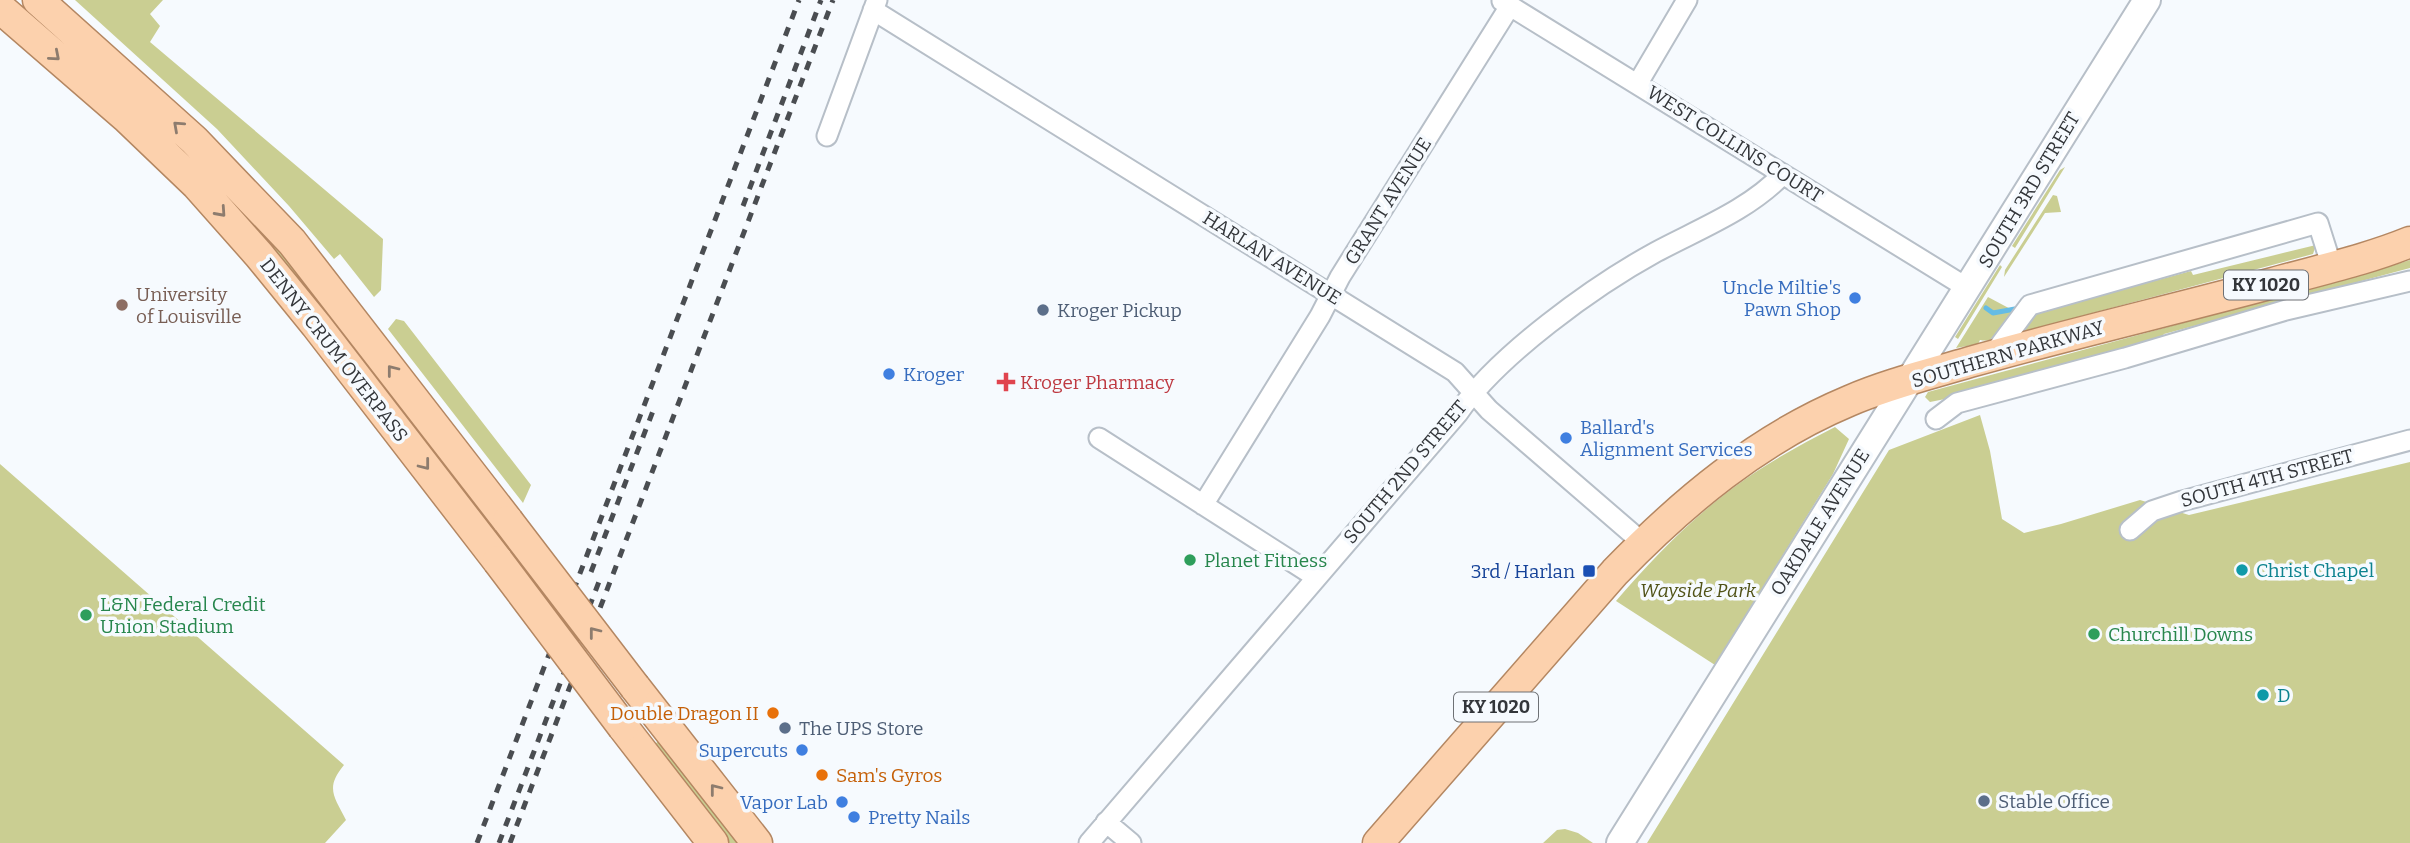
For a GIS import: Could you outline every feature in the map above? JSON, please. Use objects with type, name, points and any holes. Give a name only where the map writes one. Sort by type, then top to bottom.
[{"type":"main road","name":"DENNY CRUM OVERPASS","points":[[38,0],[194,140],[292,242],[757,843]]},
{"type":"main road","name":"SOUTH 3RD STREET","points":[[1910,380],[2147,0]]},
{"type":"main road","name":"DENNY CRUM OVERPASS","points":[[2,10],[127,117],[206,195],[259,255],[316,325],[713,843]]},
{"type":"main road","name":"SOUTHERN PARKWAY","points":[[1643,543],[1730,468],[1778,437],[1850,400],[1992,356],[2332,267],[2410,242]]},
{"type":"main road","name":"OAKDALE AVENUE","points":[[1620,843],[1910,380]]},
{"type":"main road","name":"KY 1020","points":[[1378,843],[1643,543]]},
{"type":"street","points":[[1638,83],[1688,0]]},
{"type":"street","name":"WEST COLLINS COURT","points":[[1506,3],[1969,289]]},
{"type":"street","name":"GRANT AVENUE","points":[[1203,505],[1320,316],[1330,295],[1506,3]]},
{"type":"street","points":[[827,136],[875,5]]},
{"type":"street","name":"HARLAN AVENUE","points":[[875,5],[1455,372],[1489,410],[1643,543]]},
{"type":"street","name":"SOUTH 2ND STREET","points":[[1089,843],[1458,413],[1473,391],[1543,328],[1599,288],[1653,254],[1757,198],[1783,174]]},
{"type":"street","points":[[1992,356],[2030,305],[2318,223],[2332,267]]},
{"type":"street","points":[[1936,419],[1957,403],[2125,358],[2273,314],[2410,281]]},
{"type":"street","points":[[1099,438],[1316,577]]},
{"type":"street","name":"SOUTH 4TH STREET","points":[[2130,530],[2152,511],[2182,501],[2410,440]]},
{"type":"street","points":[[1107,822],[1130,843]]},
{"type":"green space","points":[[75,0],[163,0],[150,14],[160,26],[150,42],[383,239],[381,290],[374,297],[340,254],[334,259],[217,129]]},
{"type":"green space","points":[[2065,167],[2015,248],[2012,246],[2060,170]]},
{"type":"green space","points":[[235,195],[274,237],[484,506],[474,512],[229,202]]},
{"type":"green space","points":[[2053,195],[2057,196],[2061,212],[2045,213],[2004,277],[2005,270]]},
{"type":"green space","points":[[2316,245],[2313,254],[2018,333],[2032,314],[2191,271],[2193,275]]},
{"type":"green space","points":[[2410,260],[2410,268],[2164,334],[2158,342],[1960,396],[1930,402],[1925,397],[1928,392]]},
{"type":"green space","points":[[2000,265],[2002,267],[1958,339],[1955,337]]},
{"type":"green space","points":[[1988,297],[2018,313],[1998,337],[1956,348]]},
{"type":"green space","points":[[396,319],[404,321],[531,485],[523,503],[388,329]]},
{"type":"green space","name":"Churchill Downs","points":[[1980,415],[1990,451],[2002,519],[2024,533],[2140,500],[2189,515],[2410,462],[2410,843],[1647,843],[1889,450]]},
{"type":"green space","name":"Wayside Park","points":[[1835,427],[1849,439],[1833,474],[1715,665],[1616,601],[1672,541],[1717,500],[1770,463]]},
{"type":"green space","name":"L&N Federal Credit Union Stadium","points":[[0,464],[344,765],[335,780],[333,792],[346,820],[325,843],[0,843]]},
{"type":"green space","points":[[662,739],[742,843],[729,843],[653,745]]},
{"type":"green space","points":[[1565,829],[1578,833],[1593,843],[1543,843],[1557,830]]},
{"type":"waterway","points":[[1986,308],[1993,313],[2015,309]]},
{"type":"railway","points":[[477,843],[799,0]]},
{"type":"railway","points":[[743,206],[821,0]]},
{"type":"railway","points":[[510,843],[833,0]]},
{"type":"railway","points":[[591,572],[653,411]]},
{"type":"railway","points":[[499,843],[600,579]]},
{"type":"place","name":"Uncle Miltie's Pawn Shop","points":[[1855,298]]},
{"type":"place","name":"University of Louisville","points":[[122,305]]},
{"type":"place","name":"Kroger Pickup","points":[[1043,310]]},
{"type":"place","name":"Kroger","points":[[889,374]]},
{"type":"place","name":"Kroger Pharmacy","points":[[1006,382]]},
{"type":"place","name":"Ballard's Alignment Services","points":[[1566,438]]},
{"type":"place","name":"Planet Fitness","points":[[1190,560]]},
{"type":"place","name":"Christ Chapel","points":[[2242,570]]},
{"type":"place","name":"3rd / Harlan","points":[[1589,571]]},
{"type":"place","name":"L&N Federal Credit Union Stadium","points":[[86,615]]},
{"type":"place","name":"Churchill Downs","points":[[2094,634]]},
{"type":"place","name":"D","points":[[2263,695]]},
{"type":"place","name":"Double Dragon II","points":[[773,713]]},
{"type":"place","name":"The UPS Store","points":[[785,728]]},
{"type":"place","name":"Supercuts","points":[[802,750]]},
{"type":"place","name":"Sam's Gyros","points":[[822,775]]},
{"type":"place","name":"Stable Office","points":[[1984,801]]},
{"type":"place","name":"Vapor Lab","points":[[842,802]]},
{"type":"place","name":"Pretty Nails","points":[[854,817]]}]
